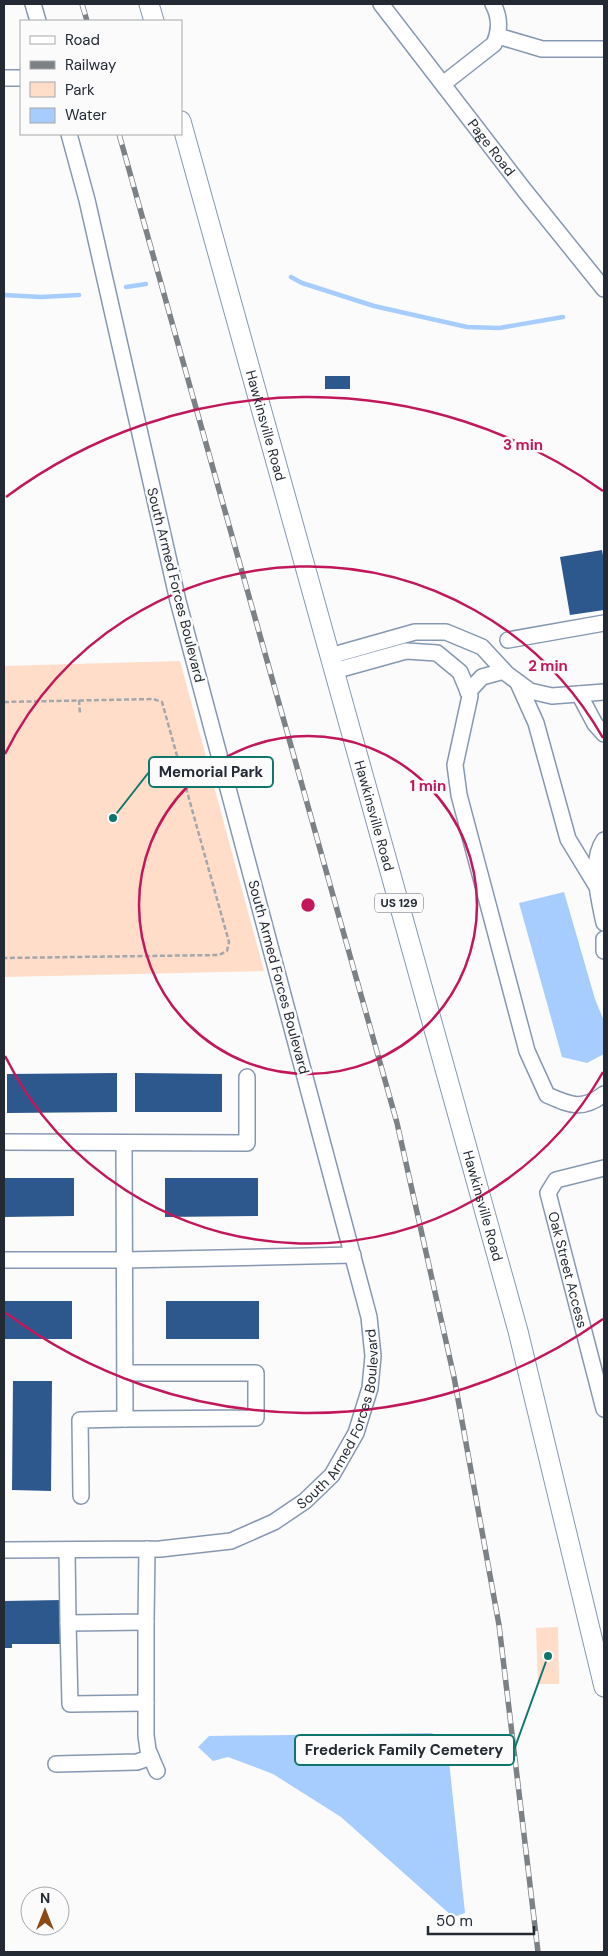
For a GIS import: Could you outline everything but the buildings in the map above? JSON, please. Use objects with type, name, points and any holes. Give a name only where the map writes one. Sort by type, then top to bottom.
[{"type":"main road","points":[[149,4],[154,20]]},
{"type":"main road","name":"Hawkinsville Road","points":[[182,125],[518,1331],[604,1688]]},
{"type":"street","points":[[32,4],[38,20]]},
{"type":"street","name":"Page Road","points":[[381,4],[525,191],[604,289]]},
{"type":"street","points":[[443,84],[494,44],[498,36],[499,22],[493,4]]},
{"type":"street","points":[[498,36],[542,49],[604,49]]},
{"type":"street","points":[[4,78],[20,78]]},
{"type":"street","name":"South Armed Forces Boulevard","points":[[4,1550],[147,1549],[232,1541],[274,1522],[305,1501],[332,1475],[356,1433],[370,1388],[373,1356],[369,1317],[353,1255],[178,601],[87,200],[69,135]]},
{"type":"street","points":[[508,640],[604,623]]},
{"type":"street","points":[[332,663],[415,632],[446,632],[482,647],[504,671],[530,692],[552,696],[604,692]]},
{"type":"street","points":[[332,663],[406,651],[437,653],[460,672],[470,696],[454,765],[459,795],[527,1051],[547,1095],[573,1106],[596,1100],[604,1094]]},
{"type":"street","points":[[468,692],[482,677],[504,671]]},
{"type":"street","points":[[518,683],[536,723],[568,839],[596,885]]},
{"type":"street","points":[[579,694],[604,734]]},
{"type":"street","points":[[604,840],[599,847],[596,885],[604,924]]},
{"type":"street","points":[[604,939],[604,951]]},
{"type":"street","points":[[4,1142],[124,1144],[247,1143],[247,1077]]},
{"type":"street","points":[[124,1144],[125,1419]]},
{"type":"street","name":"Oak Street Access","points":[[604,1168],[556,1180],[548,1193],[604,1409]]},
{"type":"street","points":[[4,1260],[124,1260],[353,1255]]},
{"type":"street","points":[[81,1496],[80,1420],[256,1418],[256,1372],[125,1372]]},
{"type":"street","points":[[56,1764],[137,1762],[154,1764],[146,1735],[147,1549]]},
{"type":"street","points":[[67,1550],[70,1704],[146,1703]]},
{"type":"street","points":[[68,1623],[146,1622]]},
{"type":"path","points":[[4,702],[153,699],[162,702],[230,942],[228,951],[218,955],[4,958]]},
{"type":"path","points":[[79,700],[80,714]]},
{"type":"green space","points":[[180,661],[264,971],[4,977],[4,666]]},
{"type":"green space","points":[[558,1627],[559,1684],[538,1684],[536,1628]]},
{"type":"water","points":[[564,892],[595,999],[604,1021],[604,1054],[587,1063],[562,1057],[519,903]]},
{"type":"water","points":[[432,1733],[445,1744],[449,1761],[465,1913],[453,1917],[341,1817],[273,1774],[228,1757],[213,1761],[198,1747],[209,1736]]},
{"type":"waterway","points":[[291,277],[302,283],[374,306],[467,327],[499,328],[563,317]]},
{"type":"waterway","points":[[126,287],[146,284]]},
{"type":"waterway","points":[[4,295],[41,297],[79,295]]},
{"type":"railway","points":[[82,4],[87,20]]},
{"type":"railway","points":[[119,135],[397,1123],[454,1377],[499,1625],[538,1952]]},
{"type":"place","name":"Memorial Park","points":[[113,818]]},
{"type":"place","name":"Frederick Family Cemetery","points":[[548,1656]]}]
